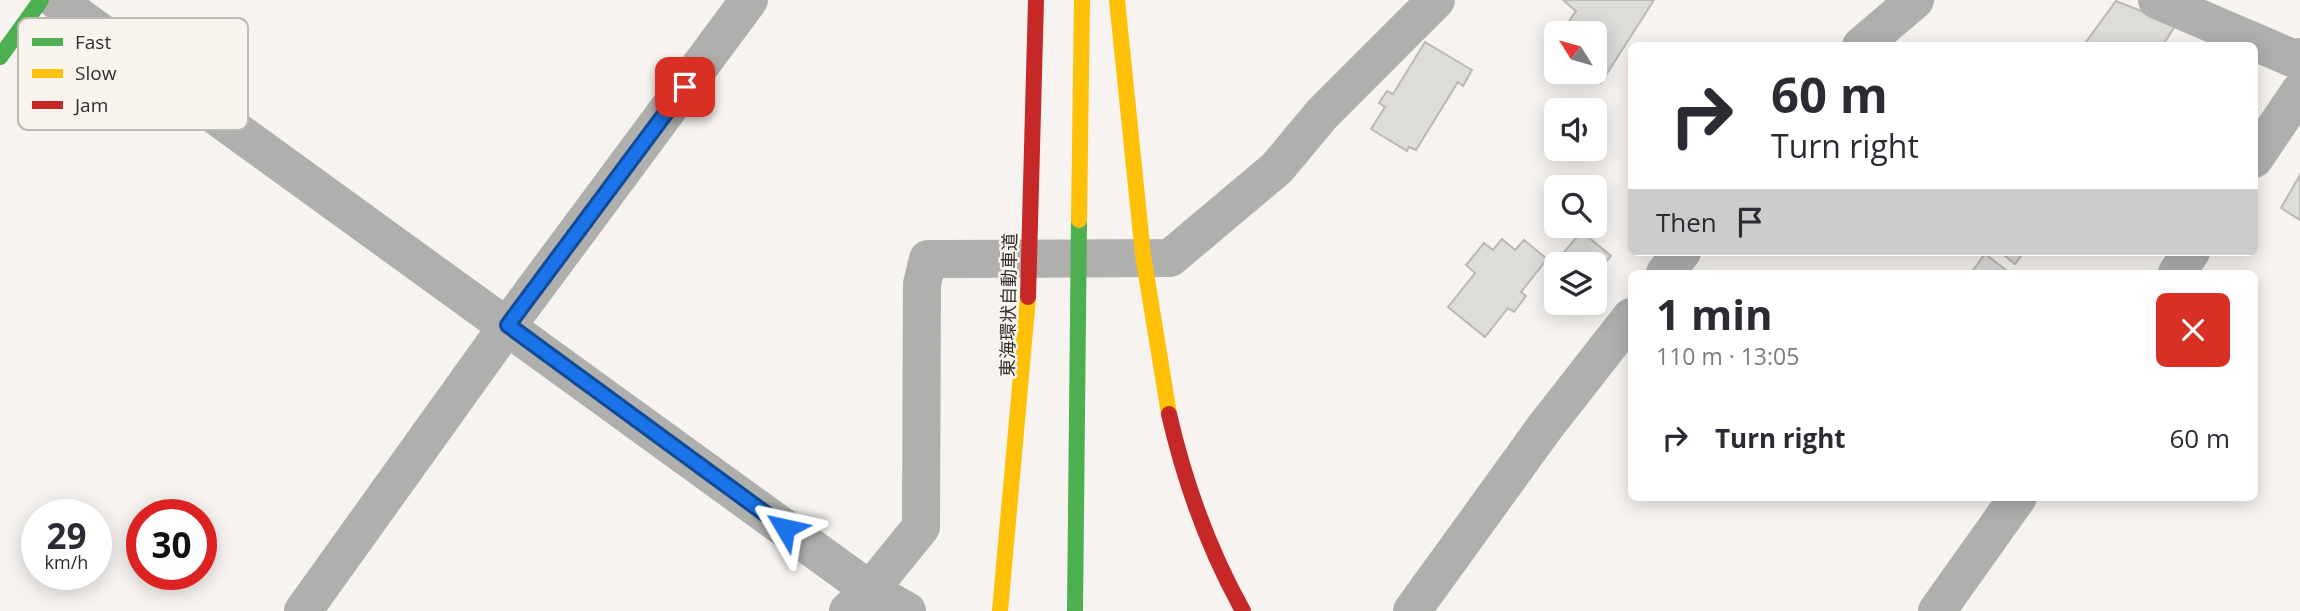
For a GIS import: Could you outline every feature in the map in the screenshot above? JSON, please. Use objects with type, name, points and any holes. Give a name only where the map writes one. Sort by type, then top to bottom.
[{"type":"main road","points":[[28,18],[41,0]]},
{"type":"main road","name":"東海環状自動車道","points":[[1023,543],[1036,0]]},
{"type":"main road","points":[[1075,611],[1082,0]]},
{"type":"main road","points":[[1117,0],[1137,210],[1169,425],[1195,509],[1230,591],[1243,611]]},
{"type":"main road","points":[[0,57],[18,32]]},
{"type":"main road","points":[[1000,611],[1027,297]]},
{"type":"street","points":[[56,0],[81,18]]},
{"type":"street","points":[[303,611],[508,325],[749,0]]},
{"type":"street","points":[[859,601],[921,527],[922,284],[928,259],[1170,258],[1277,168],[1322,114],[1436,0]]},
{"type":"street","points":[[1866,42],[1915,0]]},
{"type":"street","points":[[2157,0],[2255,42]]},
{"type":"street","points":[[2258,43],[2292,58],[2300,57]]},
{"type":"street","points":[[2258,153],[2300,91]]},
{"type":"street","points":[[237,130],[508,325],[859,601],[907,611]]},
{"type":"street","points":[[1667,270],[1679,256]]},
{"type":"street","points":[[1412,611],[1545,427],[1628,321]]},
{"type":"street","points":[[1937,611],[2015,501]]},
{"type":"building","points":[[1563,0],[1654,0],[1607,74],[1607,21],[1569,21],[1576,11]]},
{"type":"building","points":[[2116,1],[2176,25],[2165,42],[2086,42]]},
{"type":"building","points":[[1425,42],[1472,70],[1463,86],[1458,82],[1416,150],[1409,147],[1407,151],[1371,129],[1385,107],[1379,103],[1387,91],[1393,94]]},
{"type":"building","points":[[2300,175],[2300,220],[2281,208]]},
{"type":"building","points":[[1576,238],[1589,238],[1606,252],[1564,252]]},
{"type":"building","points":[[1502,239],[1515,250],[1524,240],[1544,257],[1544,263],[1521,292],[1526,296],[1514,312],[1508,308],[1485,337],[1448,307],[1475,273],[1466,265],[1484,243],[1493,250]]},
{"type":"building","points":[[1984,256],[1988,256],[2006,270],[1973,270]]},
{"type":"building","points":[[2005,256],[2021,256],[2015,264]]},
{"type":"traffic: fast","points":[[28,18],[41,0]]},
{"type":"traffic: fast","points":[[0,57],[18,32]]},
{"type":"traffic: fast","points":[[1075,611],[1079,220]]},
{"type":"traffic: slow","points":[[1079,220],[1082,0]]},
{"type":"traffic: slow","points":[[1117,0],[1143,255],[1169,414]]},
{"type":"traffic: slow","points":[[1000,611],[1028,297]]},
{"type":"traffic: jam","points":[[1028,297],[1036,0]]},
{"type":"traffic: jam","points":[[1169,414],[1199,515],[1243,611]]},
{"type":"route","points":[[685,87],[508,325],[785,528]]}]
